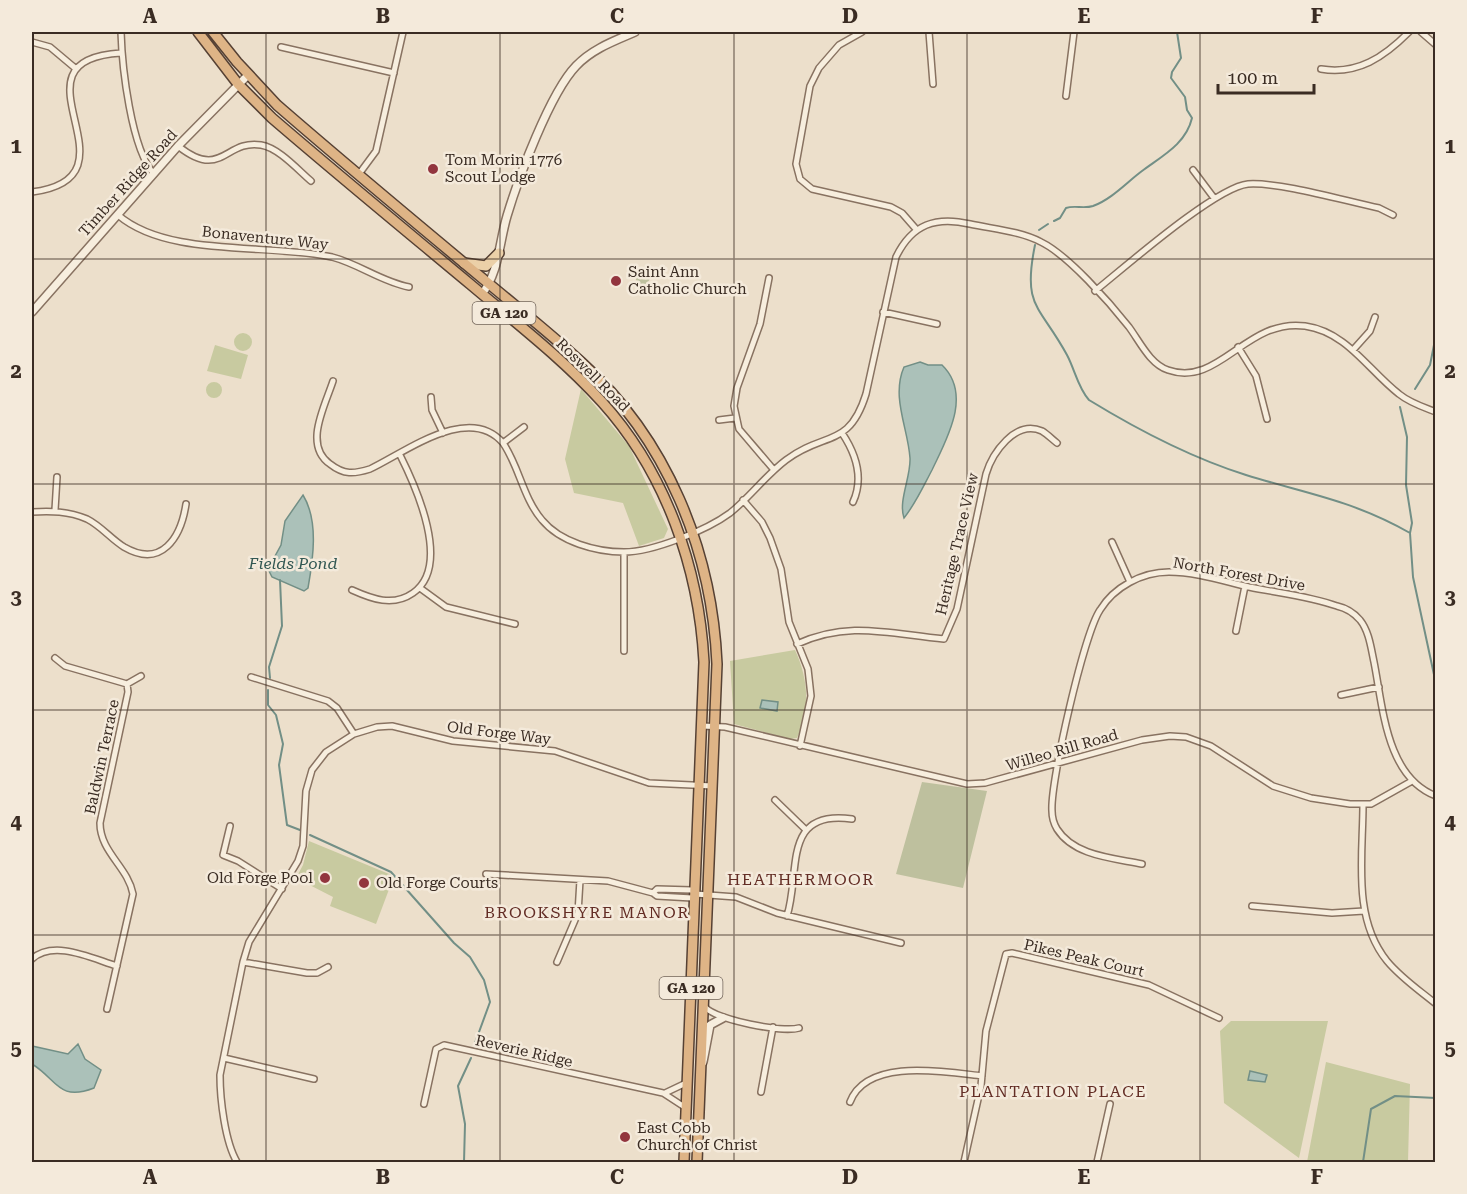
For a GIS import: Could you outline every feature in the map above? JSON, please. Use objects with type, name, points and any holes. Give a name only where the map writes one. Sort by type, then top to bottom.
[{"type":"highway","name":"Roswell Road","points":[[198,32],[238,84],[280,124],[557,358],[616,418],[654,477],[680,536],[693,581],[703,639],[700,786],[684,1162]]},
{"type":"highway","name":"Roswell Road","points":[[213,32],[248,75],[277,105],[582,362],[618,401],[658,458],[693,532],[706,576],[717,664],[697,1162]]},
{"type":"main road","points":[[464,263],[486,266],[499,253]]},
{"type":"street","points":[[121,32],[121,53],[137,136],[146,165],[154,174]]},
{"type":"street","points":[[359,174],[376,151],[403,32]]},
{"type":"street","points":[[482,294],[489,285],[514,195],[545,118],[564,81],[592,52],[635,32]]},
{"type":"street","points":[[862,32],[832,51],[814,76],[796,155],[797,171],[806,185],[812,189],[891,207],[902,213],[916,229]]},
{"type":"street","points":[[929,32],[933,84]]},
{"type":"street","points":[[1066,96],[1074,32]]},
{"type":"street","points":[[1321,69],[1336,72],[1368,63],[1388,52],[1409,32]]},
{"type":"street","points":[[1421,32],[1436,45]]},
{"type":"street","points":[[32,42],[50,47],[75,68]]},
{"type":"street","points":[[281,47],[394,73]]},
{"type":"street","points":[[32,192],[62,184],[78,164],[79,145],[68,113],[66,93],[69,78],[75,68],[96,55],[121,53]]},
{"type":"street","name":"Timber Ridge Road","points":[[32,312],[178,146],[248,75]]},
{"type":"street","points":[[178,146],[195,159],[205,161],[250,145],[263,146],[311,181]]},
{"type":"street","points":[[1192,170],[1214,198]]},
{"type":"street","points":[[1095,291],[1214,198],[1233,188],[1258,184],[1379,208],[1393,215]]},
{"type":"street","name":"Bonaventure Way","points":[[118,215],[137,229],[165,239],[326,256],[356,265],[409,287]]},
{"type":"street","points":[[333,381],[317,433],[317,448],[323,459],[340,471],[356,474],[400,455],[443,432],[462,426],[480,427],[498,436],[503,443],[534,508],[547,525],[570,541],[624,552],[651,547],[693,532],[722,518],[796,453],[842,433],[856,420],[860,412],[896,257],[905,240],[916,229],[930,222],[948,220],[1031,238],[1063,257],[1128,326],[1151,358],[1167,370],[1182,374],[1199,372],[1263,331],[1296,325],[1324,331],[1353,350],[1401,396],[1436,412]]},
{"type":"street","points":[[769,278],[760,324],[737,388],[735,418],[748,442],[774,470]]},
{"type":"street","points":[[883,312],[937,324]]},
{"type":"street","points":[[1353,350],[1370,331],[1375,317]]},
{"type":"street","points":[[1238,347],[1256,376],[1267,419]]},
{"type":"street","points":[[431,397],[432,410],[443,432]]},
{"type":"street","points":[[719,420],[735,418]]},
{"type":"street","points":[[503,443],[524,427]]},
{"type":"street","name":"Heritage Trace View","points":[[797,644],[826,632],[847,629],[944,639],[957,609],[986,474],[992,458],[1006,441],[1024,430],[1042,431],[1057,443]]},
{"type":"street","points":[[842,433],[856,462],[858,485],[853,502]]},
{"type":"street","points":[[352,590],[380,601],[396,601],[420,588],[428,576],[432,554],[418,493],[400,455]]},
{"type":"street","points":[[55,510],[57,477]]},
{"type":"street","points":[[743,500],[762,522],[770,538],[781,569],[789,622],[808,669],[812,690],[800,746]]},
{"type":"street","points":[[32,512],[55,510],[89,520],[123,546],[147,554],[161,551],[177,537],[186,504]]},
{"type":"street","points":[[1112,542],[1130,582]]},
{"type":"street","points":[[624,552],[624,651]]},
{"type":"street","name":"North Forest Drive","points":[[1142,864],[1085,851],[1069,843],[1055,825],[1052,811],[1059,762],[1091,629],[1104,603],[1130,582],[1150,574],[1172,572],[1326,603],[1352,612],[1366,630],[1393,745],[1412,781]]},
{"type":"street","points":[[1236,631],[1245,586]]},
{"type":"street","points":[[420,588],[446,607],[515,624]]},
{"type":"street","name":"Baldwin Terrace","points":[[55,658],[66,666],[127,684],[128,692],[100,823],[103,844],[127,876],[133,894],[108,1009]]},
{"type":"street","points":[[127,684],[141,676]]},
{"type":"street","points":[[251,677],[328,701],[338,708],[354,734]]},
{"type":"street","points":[[1341,694],[1379,687]]},
{"type":"street","name":"Old Forge Way","points":[[237,1162],[230,1145],[220,1091],[224,1058],[243,962],[249,942],[298,861],[303,846],[306,791],[312,770],[326,752],[354,734],[376,727],[392,726],[453,741],[529,746],[555,751],[634,779],[713,786]]},
{"type":"street","name":"Willeo Rill Road","points":[[702,726],[715,727],[967,784],[985,783],[1149,738],[1186,737],[1219,750],[1281,790],[1311,798],[1363,805],[1377,802],[1412,781]]},
{"type":"street","points":[[1412,781],[1436,796]]},
{"type":"street","points":[[775,800],[806,830]]},
{"type":"street","points":[[1363,805],[1364,911],[1371,934],[1387,961],[1436,1004]]},
{"type":"street","points":[[787,916],[793,891],[795,852],[806,830],[825,819],[852,819]]},
{"type":"street","points":[[230,826],[223,855],[238,861],[282,889]]},
{"type":"street","points":[[486,874],[613,881],[657,896],[692,898],[695,894],[708,894],[743,898],[787,916],[901,943]]},
{"type":"street","points":[[556,962],[578,913],[580,880]]},
{"type":"street","points":[[1252,906],[1332,913],[1364,911]]},
{"type":"street","points":[[32,959],[42,952],[57,950],[117,966]]},
{"type":"street","name":"Pikes Peak Court","points":[[964,1162],[982,1076],[986,1031],[1006,954],[1012,953],[1149,985],[1219,1018]]},
{"type":"street","points":[[243,962],[307,974],[317,973],[328,967]]},
{"type":"street","points":[[704,1006],[711,1013],[723,1018],[773,1027],[799,1028]]},
{"type":"street","points":[[701,1070],[708,1047],[710,1025],[723,1018]]},
{"type":"street","points":[[761,1092],[773,1027]]},
{"type":"street","name":"Reverie Ridge","points":[[424,1104],[436,1049],[444,1045],[663,1094]]},
{"type":"street","points":[[224,1058],[314,1079]]},
{"type":"street","points":[[850,1102],[858,1088],[873,1079],[897,1071],[928,1070],[982,1076]]},
{"type":"street","points":[[663,1094],[687,1083]]},
{"type":"street","points":[[663,1094],[686,1108]]},
{"type":"street","points":[[1097,1162],[1110,1104]]},
{"type":"green space","points":[[635,268],[651,277],[642,292],[633,273]]},
{"type":"green space","points":[[243,333],[249,336],[252,342],[249,348],[243,351],[237,348],[234,342],[237,336]]},
{"type":"green space","points":[[215,345],[248,355],[241,379],[207,371]]},
{"type":"green space","points":[[211,382],[217,382],[222,390],[220,396],[211,398],[206,393],[206,387]]},
{"type":"green space","points":[[581,389],[629,446],[668,529],[664,538],[639,546],[623,503],[574,493],[565,459]]},
{"type":"green space","points":[[795,650],[803,671],[806,694],[804,716],[797,738],[790,739],[734,724],[730,661]]},
{"type":"green space","points":[[922,782],[987,791],[963,888],[896,874]]},
{"type":"green space","points":[[309,841],[394,876],[376,924],[330,906],[333,897],[296,878],[303,865]]},
{"type":"green space","points":[[1231,1021],[1328,1021],[1299,1158],[1224,1103],[1220,1031]]},
{"type":"green space","points":[[1326,1062],[1410,1084],[1408,1162],[1307,1162]]},
{"type":"water","points":[[920,362],[928,365],[942,365],[951,377],[956,403],[954,418],[944,445],[919,495],[904,518],[903,504],[910,458],[901,412],[900,378],[904,367]]},
{"type":"water","name":"Fields Pond","points":[[303,495],[308,505],[313,528],[312,565],[308,588],[304,591],[272,577],[268,569],[281,545],[285,521]]},
{"type":"water","points":[[762,700],[778,702],[777,711],[760,708]]},
{"type":"water","points":[[78,1044],[85,1059],[101,1070],[94,1088],[82,1092],[65,1091],[32,1064],[32,1046],[68,1054]]},
{"type":"water","points":[[1250,1071],[1267,1075],[1265,1082],[1248,1080]]},
{"type":"waterway","points":[[1054,221],[1060,218],[1066,208],[1090,207],[1107,199],[1172,149],[1184,135],[1192,118],[1187,110],[1185,97],[1171,78],[1181,58],[1177,32]]},
{"type":"waterway","points":[[1039,230],[1048,224]]},
{"type":"waterway","points":[[1035,245],[1032,294],[1036,305],[1067,355],[1079,384],[1089,400],[1186,452],[1246,475],[1349,505],[1410,533]]},
{"type":"waterway","points":[[1415,389],[1430,365],[1436,335]]},
{"type":"waterway","points":[[1400,407],[1407,437],[1406,485],[1412,523],[1410,533],[1413,577],[1436,684]]},
{"type":"waterway","points":[[270,678],[269,667],[282,626],[280,580]]},
{"type":"waterway","points":[[268,690],[268,705],[276,715],[283,744],[279,765],[287,825],[300,830]]},
{"type":"waterway","points":[[310,835],[391,872],[454,943],[470,957],[484,980],[490,1002],[475,1043]]},
{"type":"waterway","points":[[464,1162],[465,1124],[458,1086],[471,1058]]},
{"type":"waterway","points":[[1363,1162],[1371,1109],[1395,1096],[1436,1098]]},
{"type":"place","name":"Tom Morin 1776 Scout Lodge","points":[[433,169]]},
{"type":"place","name":"Saint Ann Catholic Church","points":[[616,281]]},
{"type":"place","name":"Old Forge Pool","points":[[325,878]]},
{"type":"place","name":"Old Forge Courts","points":[[364,883]]},
{"type":"place","name":"East Cobb Church of Christ","points":[[625,1137]]},
{"type":"district","name":"HEATHERMOOR","points":[[801,879]]},
{"type":"district","name":"BROOKSHYRE MANOR","points":[[587,912]]},
{"type":"district","name":"PLANTATION PLACE","points":[[1053,1091]]}]
